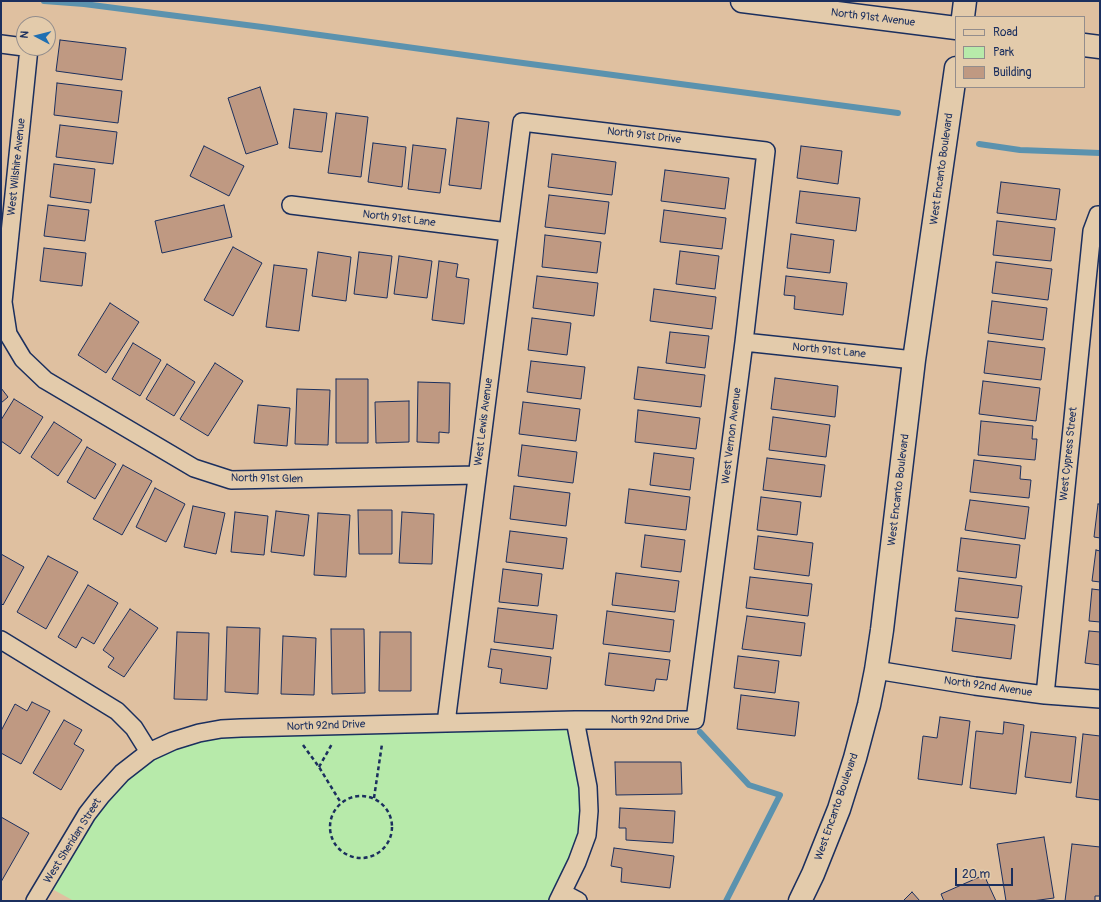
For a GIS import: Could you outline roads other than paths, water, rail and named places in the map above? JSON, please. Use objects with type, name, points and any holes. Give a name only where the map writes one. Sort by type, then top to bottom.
[{"type":"street","name":"North 91st Avenue","points":[[742,1],[955,28]]},
{"type":"street","points":[[963,16],[965,1]]},
{"type":"street","points":[[1,44],[16,46]]},
{"type":"street","points":[[1085,45],[1100,47]]},
{"type":"street","name":"West Wilshire Avenue","points":[[8,334],[3,302],[28,56]]},
{"type":"street","name":"West Encanto Boulevard","points":[[800,901],[813,874],[839,809],[855,758],[869,705],[876,670],[914,360],[955,75]]},
{"type":"street","name":"North 91st Drive","points":[[522,122],[766,151]]},
{"type":"street","name":"West Lewis Avenue","points":[[446,723],[522,122]]},
{"type":"street","name":"West Vernon Avenue","points":[[695,720],[744,342],[766,151]]},
{"type":"street","name":"North 91st Lane","points":[[291,205],[508,232]]},
{"type":"street","name":"West Cypress Street","points":[[1044,695],[1092,231],[1099,215]]},
{"type":"street","name":"North 91st Glen","points":[[8,334],[23,359],[45,380],[194,468],[231,480],[477,475]]},
{"type":"street","name":"North 91st Lane","points":[[744,342],[914,360]]},
{"type":"street","points":[[1,640],[117,711],[134,728],[149,752]]},
{"type":"street","name":"North 92nd Avenue","points":[[876,670],[975,686],[1044,695],[1100,699]]},
{"type":"street","points":[[575,720],[588,787],[586,835],[577,862],[560,897],[578,901]]},
{"type":"street","name":"North 92nd Drive","points":[[149,752],[173,741],[199,733],[221,730],[575,720],[695,720]]},
{"type":"street","name":"West Sheridan Street","points":[[35,901],[87,814],[122,773],[149,752]]},
{"type":"waterway","points":[[44,1],[84,4],[262,27],[898,113]]},
{"type":"waterway","points":[[979,144],[1020,150],[1100,153]]},
{"type":"waterway","points":[[700,732],[749,785],[780,795],[726,901]]}]
